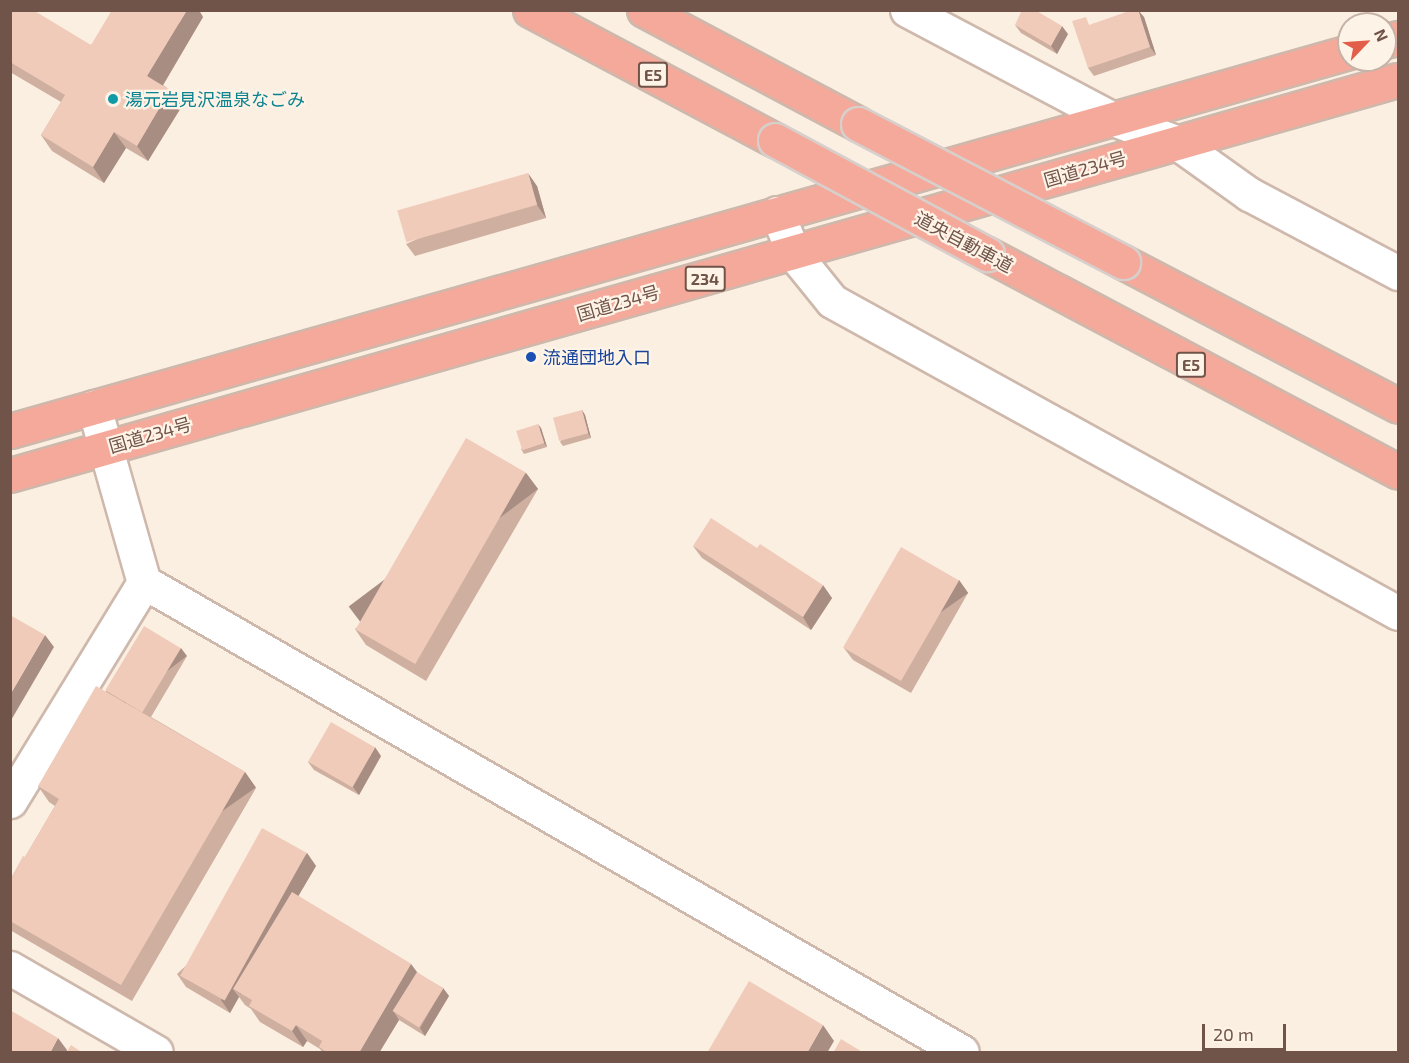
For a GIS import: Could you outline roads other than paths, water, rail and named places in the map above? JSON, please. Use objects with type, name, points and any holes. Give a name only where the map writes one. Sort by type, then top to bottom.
[{"type":"highway","name":"道央自動車道","points":[[530,10],[1204,372],[1398,472]]},
{"type":"highway","points":[[644,10],[1398,406]]},
{"type":"highway","name":"234","points":[[10,431],[1337,55]]},
{"type":"highway","name":"国道234号","points":[[10,475],[794,254],[1176,142],[1398,80]]},
{"type":"highway","points":[[1204,372],[1398,483]]},
{"type":"street","points":[[907,10],[1113,119],[1176,142],[1249,194],[1398,273]]},
{"type":"street","points":[[777,213],[794,254],[832,301],[1398,613]]},
{"type":"street","points":[[93,407],[144,582],[962,1053]]},
{"type":"street","points":[[10,801],[144,582]]},
{"type":"street","points":[[10,968],[156,1053]]},
{"type":"place","name":"湯元岩見沢温泉なごみ","points":[[113,99]]},
{"type":"place","name":"流通団地入口","points":[[531,357]]}]
